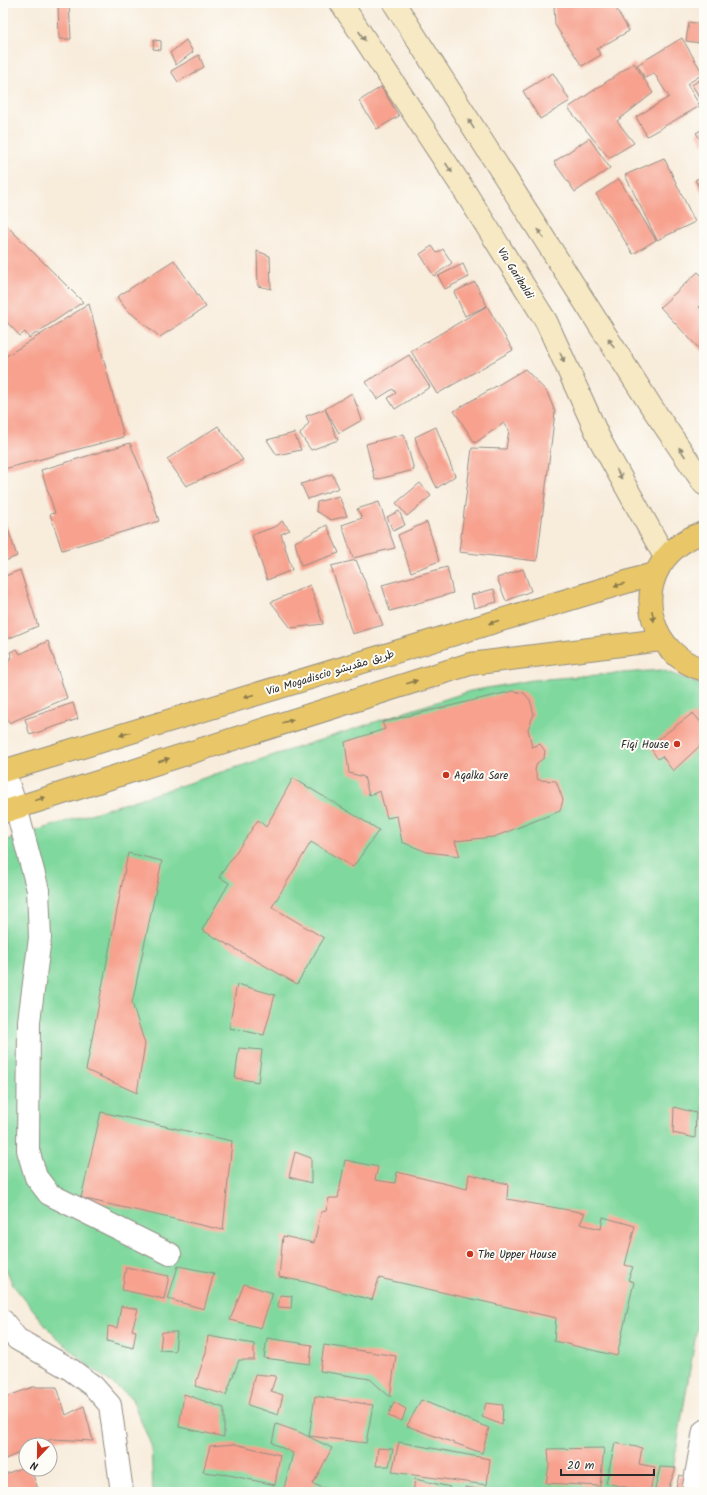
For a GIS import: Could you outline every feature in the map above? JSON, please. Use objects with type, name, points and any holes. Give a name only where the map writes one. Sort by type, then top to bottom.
[{"type":"highway","points":[[704,533],[698,534],[680,544],[661,565],[650,595],[652,618],[661,640],[674,655],[692,667],[704,670]]},
{"type":"highway","name":"Via Mogadiscio طريق مقديشو","points":[[3,771],[661,565]]},
{"type":"highway","points":[[10,809],[470,664],[661,640]]},
{"type":"main road","name":"Via Garibaldi","points":[[341,3],[462,186],[546,321],[600,440],[661,565]]},
{"type":"main road","points":[[394,3],[651,406],[704,484]]},
{"type":"street","points":[[3,771],[10,809],[38,890],[40,938],[29,1028],[28,1150],[36,1177],[49,1194],[170,1254]]},
{"type":"street","points":[[3,1321],[17,1339],[70,1369],[93,1386],[110,1405],[122,1492]]},
{"type":"street","points":[[694,1492],[704,1431]]},
{"type":"green space","points":[[662,670],[704,686],[704,1287],[669,1492],[153,1492],[151,1445],[131,1397],[90,1367],[53,1334],[13,1285],[3,1262],[3,841],[155,794],[470,691],[533,680]]},
{"type":"building","points":[[58,3],[69,3],[71,39],[59,39]]},
{"type":"building","points":[[556,3],[592,3],[593,5],[596,3],[613,3],[629,31],[597,49],[601,55],[582,66],[555,25],[554,5]]},
{"type":"building","points":[[689,22],[703,24],[701,43],[686,41]]},
{"type":"building","points":[[682,38],[703,74],[687,84],[700,106],[647,136],[636,117],[669,97],[654,73],[645,78],[637,65]]},
{"type":"building","points":[[154,40],[161,41],[161,50],[153,49]]},
{"type":"building","points":[[186,40],[193,52],[176,65],[170,53]]},
{"type":"building","points":[[199,55],[204,67],[178,82],[171,71]]},
{"type":"building","points":[[634,63],[653,93],[617,121],[634,143],[609,158],[568,108]]},
{"type":"building","points":[[553,73],[570,101],[540,119],[523,91]]},
{"type":"building","points":[[704,77],[704,104],[692,85]]},
{"type":"building","points":[[381,87],[399,116],[377,129],[359,101]]},
{"type":"building","points":[[704,128],[704,145],[696,133]]},
{"type":"building","points":[[589,138],[610,168],[575,192],[554,162]]},
{"type":"building","points":[[664,158],[695,222],[657,240],[625,175]]},
{"type":"building","points":[[704,175],[704,196],[695,180]]},
{"type":"building","points":[[619,179],[656,240],[633,254],[596,194]]},
{"type":"building","points":[[3,222],[83,302],[29,338],[25,332],[20,336],[3,318]]},
{"type":"building","points":[[432,246],[437,253],[443,249],[452,263],[434,276],[420,254]]},
{"type":"building","points":[[257,251],[270,256],[271,289],[258,286]]},
{"type":"building","points":[[174,260],[206,307],[160,337],[126,309],[117,297]]},
{"type":"building","points":[[463,264],[469,277],[445,289],[438,276]]},
{"type":"building","points":[[698,272],[704,278],[704,302],[699,307],[704,312],[704,354],[660,307]]},
{"type":"building","points":[[475,282],[487,306],[465,316],[454,292]]},
{"type":"building","points":[[89,304],[124,437],[4,469],[3,358]]},
{"type":"building","points":[[487,306],[513,350],[437,394],[411,351]]},
{"type":"building","points":[[409,355],[430,387],[395,409],[388,398],[396,393],[393,389],[377,399],[366,382]]},
{"type":"building","points":[[525,369],[547,392],[555,412],[537,561],[459,552],[472,448],[506,449],[509,430],[504,423],[475,443],[454,411]]},
{"type":"building","points":[[352,393],[362,420],[339,433],[325,409]]},
{"type":"building","points":[[325,409],[338,440],[311,450],[300,434],[309,423],[306,416]]},
{"type":"building","points":[[218,426],[243,460],[186,486],[167,459]]},
{"type":"building","points":[[436,427],[455,476],[437,488],[420,454],[415,437]]},
{"type":"building","points":[[294,433],[301,450],[277,455],[267,440]]},
{"type":"building","points":[[404,434],[414,470],[375,480],[366,444]]},
{"type":"building","points":[[130,443],[147,484],[159,521],[62,550],[50,514],[55,513],[41,470]]},
{"type":"building","points":[[332,474],[339,488],[308,499],[301,484]]},
{"type":"building","points":[[420,483],[431,496],[407,516],[396,503]]},
{"type":"building","points":[[339,496],[347,516],[331,520],[316,511],[317,502]]},
{"type":"building","points":[[379,502],[395,548],[353,558],[342,525],[362,518],[357,509]]},
{"type":"building","points":[[399,511],[405,525],[393,531],[387,517]]},
{"type":"building","points":[[3,514],[17,556],[3,562]]},
{"type":"building","points":[[282,521],[290,530],[281,534],[292,570],[267,580],[252,535],[277,526]]},
{"type":"building","points":[[427,522],[439,561],[411,572],[398,535]]},
{"type":"building","points":[[327,525],[339,553],[301,566],[295,542]]},
{"type":"building","points":[[356,560],[383,625],[352,634],[331,566]]},
{"type":"building","points":[[447,567],[453,593],[390,611],[382,585]]},
{"type":"building","points":[[523,569],[531,591],[506,601],[497,578]]},
{"type":"building","points":[[20,570],[38,626],[3,641],[3,577]]},
{"type":"building","points":[[310,585],[323,624],[291,628],[271,602]]},
{"type":"building","points":[[494,589],[497,602],[474,608],[471,595]]},
{"type":"building","points":[[48,641],[67,698],[9,723],[3,708],[3,661],[12,658],[10,652],[17,649],[20,654]]},
{"type":"building","name":"Aqalka Sare","points":[[513,691],[524,693],[530,700],[534,714],[528,729],[532,747],[540,744],[545,751],[544,758],[537,763],[535,770],[538,780],[556,781],[563,800],[560,811],[494,837],[455,841],[460,856],[427,852],[402,842],[397,816],[387,818],[380,791],[369,795],[364,777],[349,773],[345,742],[385,729],[382,722]]},
{"type":"building","points":[[73,703],[78,719],[30,735],[25,719]]},
{"type":"building","name":"Fiqi House","points":[[693,713],[704,726],[704,742],[673,771],[662,756],[658,759],[649,746]]},
{"type":"building","points":[[293,778],[379,830],[353,867],[311,842],[272,907],[324,938],[297,984],[202,930],[229,883],[219,877],[258,820],[266,827]]},
{"type":"building","points":[[128,853],[162,861],[132,1003],[145,1044],[137,1093],[86,1070]]},
{"type":"building","points":[[237,984],[275,995],[264,1035],[229,1028]]},
{"type":"building","points":[[239,1048],[262,1050],[258,1082],[235,1078]]},
{"type":"building","points":[[674,1107],[696,1113],[695,1138],[673,1133]]},
{"type":"building","points":[[101,1112],[232,1141],[223,1230],[81,1198]]},
{"type":"building","points":[[295,1152],[311,1158],[311,1183],[289,1177]]},
{"type":"building","name":"The Upper House","points":[[345,1160],[378,1167],[375,1180],[395,1183],[397,1172],[467,1189],[469,1174],[508,1184],[507,1199],[585,1213],[580,1224],[601,1229],[603,1217],[635,1226],[625,1265],[633,1267],[628,1280],[634,1282],[617,1356],[554,1341],[556,1318],[379,1278],[372,1300],[306,1282],[279,1277],[283,1236],[314,1243],[321,1212],[326,1211],[329,1198],[338,1198]]},
{"type":"building","points":[[178,1266],[214,1273],[204,1309],[168,1299]]},
{"type":"building","points":[[126,1267],[169,1276],[164,1299],[122,1290]]},
{"type":"building","points":[[244,1284],[273,1293],[261,1328],[230,1320]]},
{"type":"building","points":[[280,1295],[292,1296],[291,1308],[278,1307]]},
{"type":"building","points":[[121,1306],[138,1309],[132,1330],[136,1331],[133,1348],[107,1341],[108,1326],[117,1328]]},
{"type":"building","points":[[162,1332],[177,1332],[175,1351],[160,1350]]},
{"type":"building","points":[[208,1336],[254,1344],[254,1360],[239,1360],[226,1395],[195,1386],[206,1352]]},
{"type":"building","points":[[267,1338],[312,1345],[310,1364],[264,1358]]},
{"type":"building","points":[[324,1345],[396,1356],[390,1397],[370,1379],[320,1371]]},
{"type":"building","points":[[255,1374],[276,1376],[271,1391],[283,1395],[278,1415],[248,1405]]},
{"type":"building","points":[[33,1387],[57,1387],[66,1415],[84,1406],[93,1441],[58,1439],[58,1437],[18,1437],[18,1453],[3,1460],[3,1398]]},
{"type":"building","points":[[184,1394],[224,1408],[224,1437],[179,1427]]},
{"type":"building","points":[[315,1396],[373,1405],[366,1443],[309,1436]]},
{"type":"building","points":[[421,1400],[489,1428],[482,1453],[407,1426]]},
{"type":"building","points":[[394,1402],[406,1409],[402,1421],[388,1416]]},
{"type":"building","points":[[486,1403],[503,1405],[502,1425],[482,1417]]},
{"type":"building","points":[[276,1424],[299,1432],[332,1448],[313,1484],[334,1492],[283,1492],[293,1453],[272,1443]]},
{"type":"building","points":[[399,1442],[490,1459],[487,1485],[392,1472]]},
{"type":"building","points":[[615,1443],[642,1448],[639,1464],[655,1467],[650,1492],[606,1483]]},
{"type":"building","points":[[235,1444],[280,1455],[275,1485],[229,1475],[203,1472],[210,1446]]},
{"type":"building","points":[[378,1448],[393,1449],[389,1466],[376,1466]]},
{"type":"building","points":[[604,1448],[600,1486],[546,1483],[549,1465],[548,1449]]},
{"type":"building","points":[[660,1467],[676,1468],[667,1492],[655,1489]]},
{"type":"building","points":[[18,1469],[18,1477],[34,1477],[39,1492],[3,1492],[3,1475]]},
{"type":"building","points":[[679,1475],[691,1478],[689,1492],[675,1492]]},
{"type":"building","points":[[415,1479],[450,1487],[448,1492],[413,1492]]},
{"type":"building","points":[[465,1487],[484,1490],[484,1492],[465,1492]]},
{"type":"place","name":"Fiqi House","points":[[677,744]]},
{"type":"place","name":"Aqalka Sare","points":[[446,775]]},
{"type":"place","name":"The Upper House","points":[[470,1254]]}]
